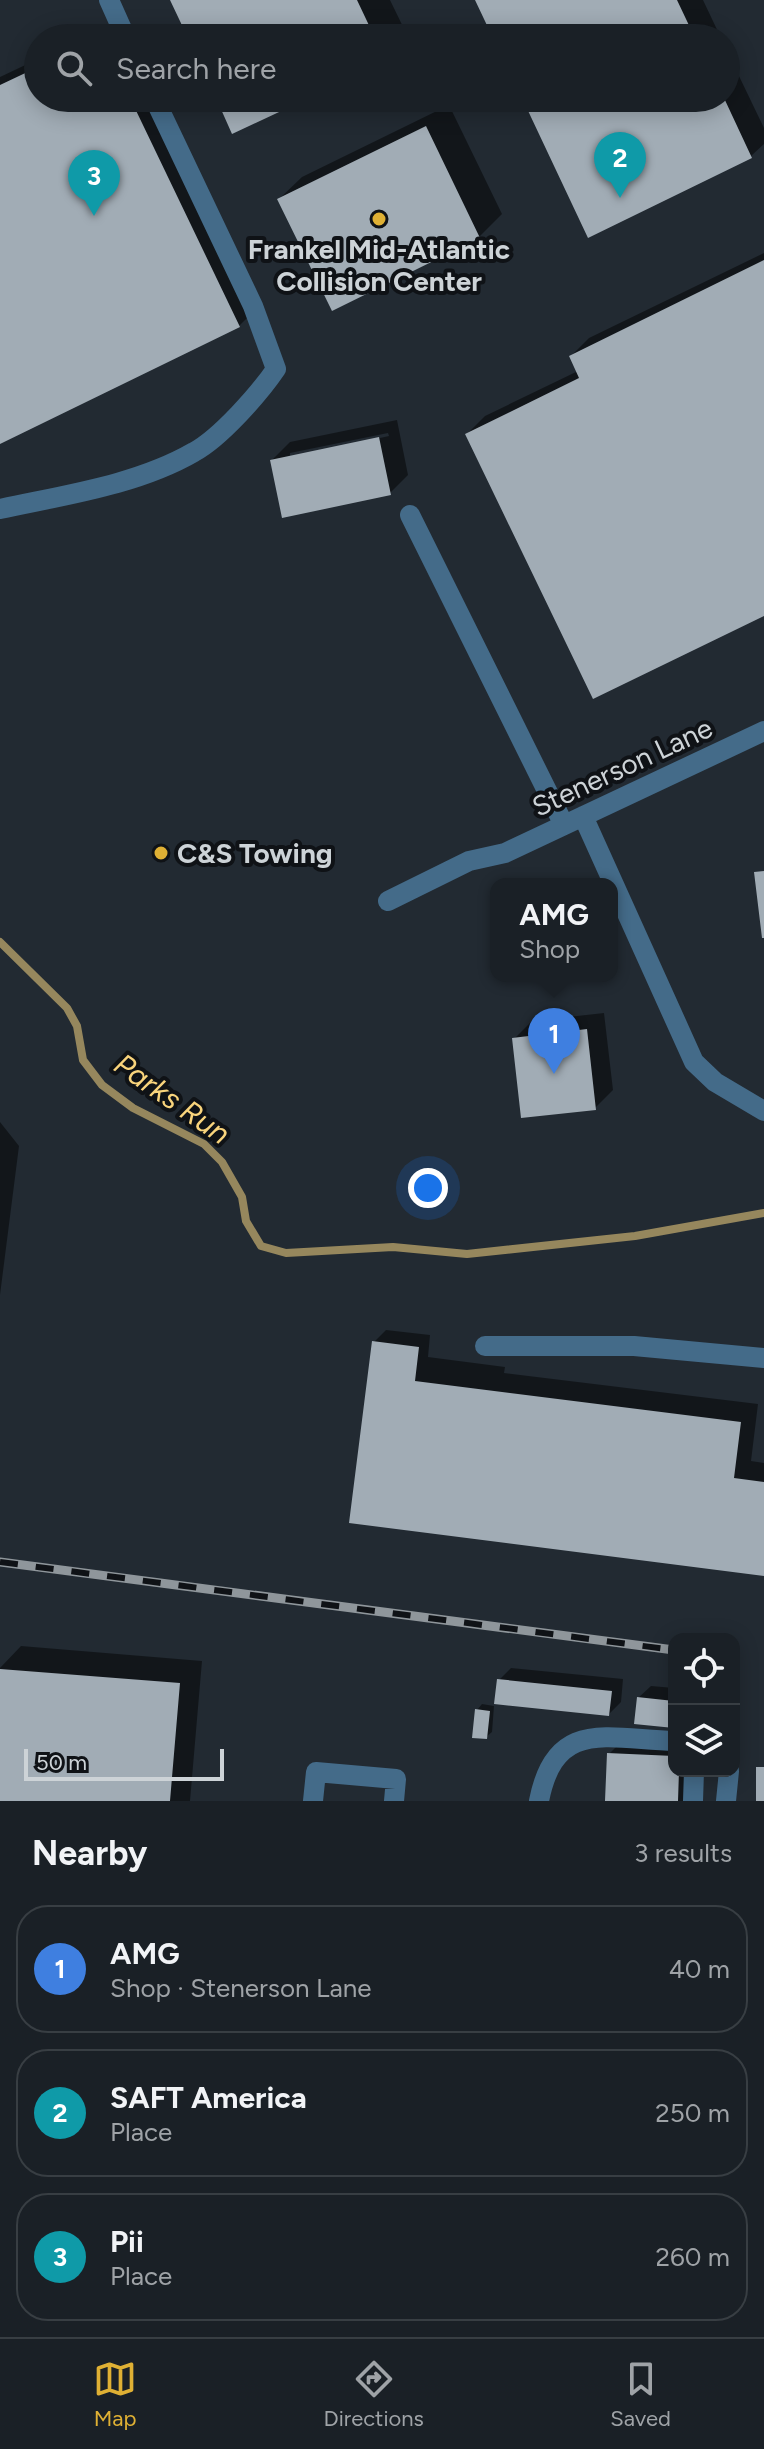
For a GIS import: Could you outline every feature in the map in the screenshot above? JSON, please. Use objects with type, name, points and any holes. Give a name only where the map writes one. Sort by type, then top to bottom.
[{"type":"street","points":[[109,0],[120,24]]},
{"type":"street","points":[[0,509],[161,468],[198,450],[258,395],[276,369],[253,306],[161,112]]},
{"type":"street","points":[[410,515],[564,825]]},
{"type":"street","name":"Stenerson Lane","points":[[388,901],[469,861],[505,853],[764,731]]},
{"type":"street","points":[[583,816],[611,878]]},
{"type":"street","points":[[618,894],[694,1062],[715,1082],[764,1111]]},
{"type":"street","points":[[485,1346],[634,1346],[764,1358]]},
{"type":"street","points":[[539,1801],[545,1772],[563,1747],[582,1738],[668,1741]]},
{"type":"street","points":[[313,1801],[316,1772],[396,1779],[394,1801]]},
{"type":"street","points":[[693,1801],[694,1777]]},
{"type":"street","points":[[726,1801],[728,1777]]},
{"type":"building","points":[[170,0],[357,0],[368,24],[181,24]]},
{"type":"building","points":[[475,0],[677,0],[688,24],[486,24]]},
{"type":"building","points":[[24,74],[24,112],[137,112],[240,327],[0,444],[0,85]]},
{"type":"building","points":[[222,112],[279,112],[232,134]]},
{"type":"building","points":[[529,112],[731,112],[752,158],[588,238]]},
{"type":"building","name":"Frankel Mid-Atlantic Collision Center","points":[[426,126],[480,238],[332,311],[277,199]]},
{"type":"building","points":[[764,260],[764,616],[593,699],[465,434],[579,378],[569,356]]},
{"type":"building","points":[[379,437],[391,495],[282,518],[270,460]]},
{"type":"building","points":[[764,871],[764,938],[762,938],[754,872]]},
{"type":"building","points":[[587,1029],[596,1110],[521,1118],[512,1038]]},
{"type":"building","points":[[372,1341],[419,1347],[415,1381],[741,1422],[734,1478],[764,1482],[764,1576],[349,1523]]},
{"type":"building","points":[[0,1669],[180,1683],[170,1801],[0,1801]]},
{"type":"building","points":[[497,1679],[612,1691],[609,1716],[494,1704]]},
{"type":"building","points":[[637,1697],[668,1700],[668,1727],[634,1724]]},
{"type":"building","points":[[475,1709],[490,1711],[487,1739],[472,1738]]},
{"type":"building","points":[[607,1753],[668,1756],[668,1777],[679,1777],[678,1801],[605,1801]]},
{"type":"building","points":[[756,1767],[764,1767],[764,1801],[756,1801]]},
{"type":"waterway","name":"Parks Run","points":[[0,942],[67,1008],[77,1026],[83,1060],[102,1085],[133,1108],[204,1144],[222,1162],[242,1197],[246,1221],[261,1246],[286,1253],[393,1247],[467,1254],[635,1236],[764,1213]]},
{"type":"railway","points":[[0,1562],[668,1649]]},
{"type":"place","name":"SAFT America","points":[[620,198]]},
{"type":"place","name":"Pii","points":[[94,216]]},
{"type":"place","name":"Frankel Mid-Atlantic Collision Center","points":[[379,219]]},
{"type":"place","name":"C&S Towing","points":[[161,853]]},
{"type":"place","name":"AMG","points":[[554,1074]]}]
